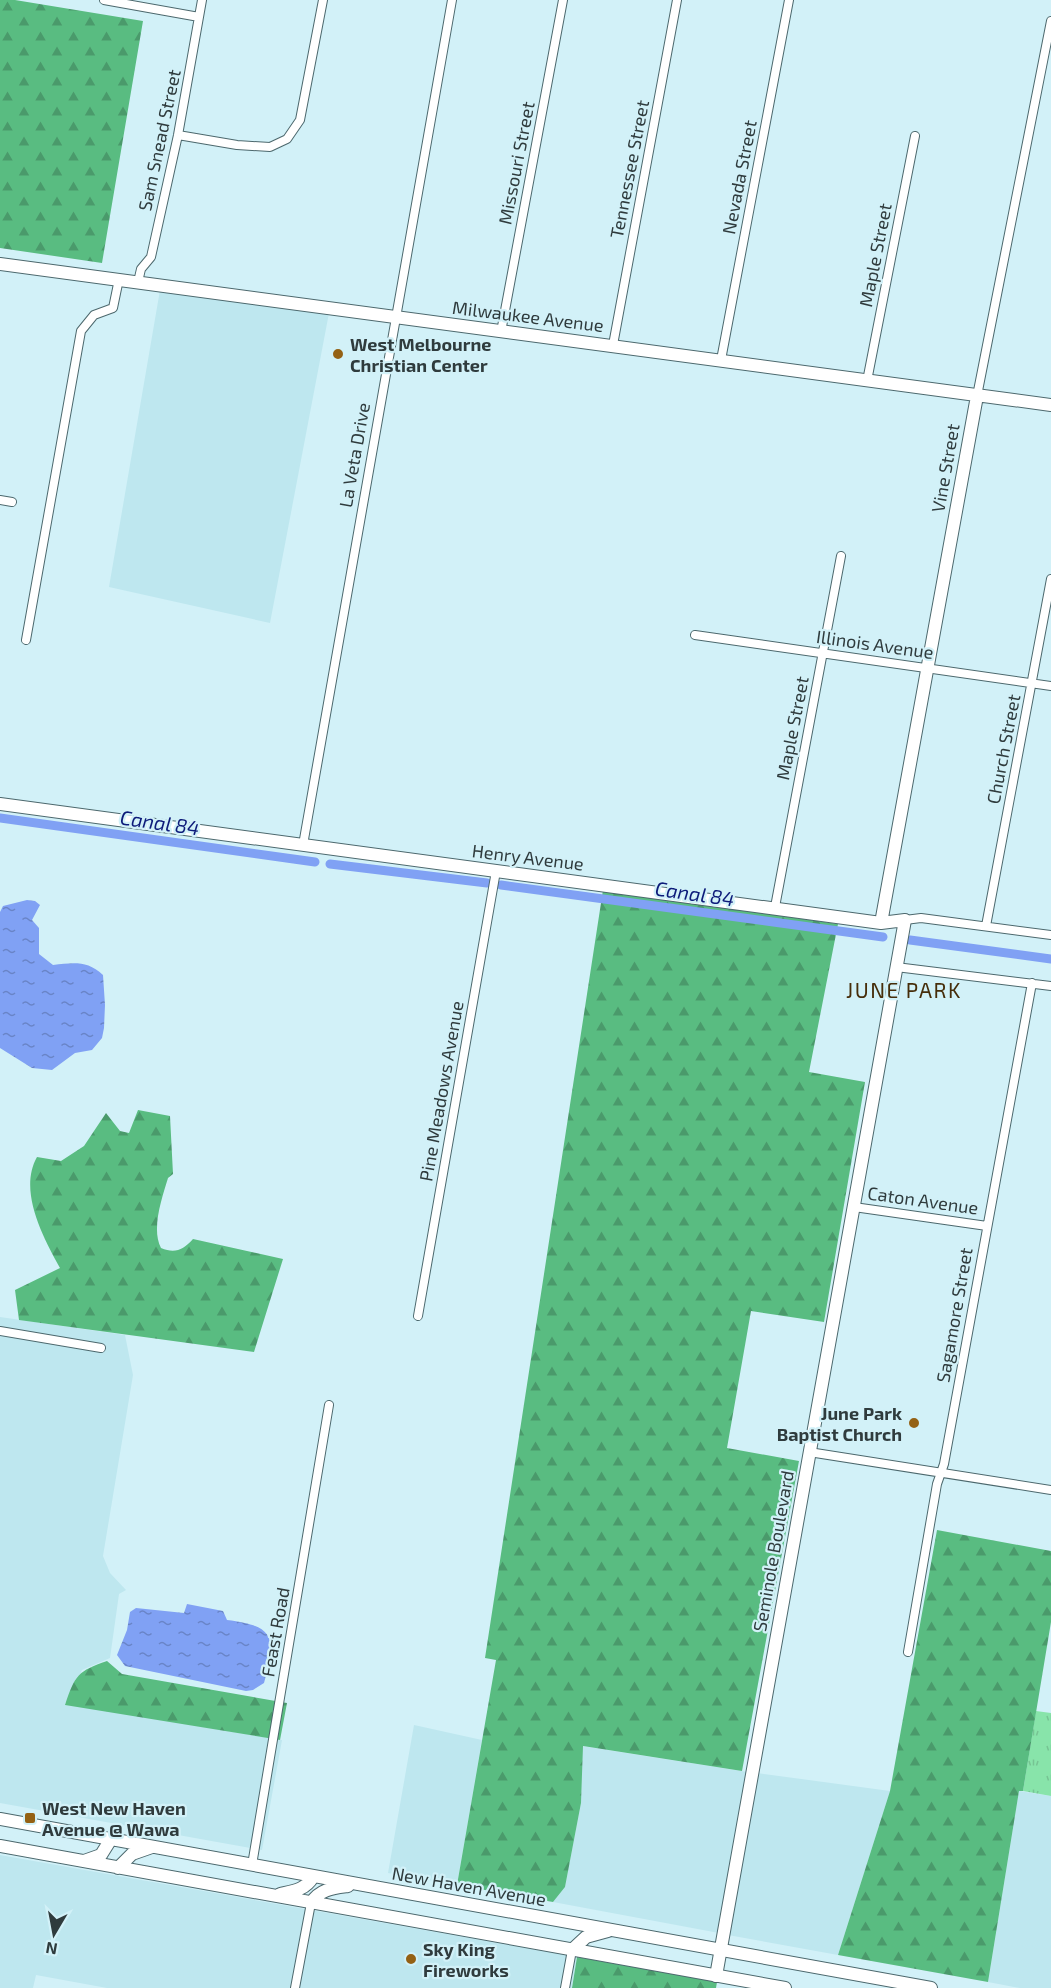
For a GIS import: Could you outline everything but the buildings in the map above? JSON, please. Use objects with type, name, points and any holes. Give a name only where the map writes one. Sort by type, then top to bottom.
[{"type":"street","points":[[104,0],[199,17]]},
{"type":"street","name":"Sam Snead Street","points":[[138,282],[141,269],[151,257],[178,135],[202,0]]},
{"type":"street","points":[[178,135],[237,145],[270,147],[287,139],[300,120],[323,0]]},
{"type":"street","name":"La Veta Drive","points":[[303,845],[452,0]]},
{"type":"street","name":"Missouri Street","points":[[501,332],[563,0]]},
{"type":"street","name":"Tennessee Street","points":[[612,345],[677,0]]},
{"type":"street","name":"Nevada Street","points":[[721,360],[789,0]]},
{"type":"street","name":"Vine Street","points":[[881,923],[977,396],[1051,21]]},
{"type":"street","name":"Maple Street","points":[[867,381],[915,136]]},
{"type":"street","name":"Milwaukee Avenue","points":[[0,264],[1051,405]]},
{"type":"street","points":[[26,640],[81,331],[94,315],[113,308],[119,279]]},
{"type":"street","points":[[0,500],[12,502]]},
{"type":"street","name":"Maple Street","points":[[775,907],[841,556]]},
{"type":"street","name":"Church Street","points":[[986,926],[1051,579]]},
{"type":"street","name":"Illinois Avenue","points":[[694,635],[1051,686]]},
{"type":"street","name":"Henry Avenue","points":[[0,804],[881,923],[921,918],[1051,935]]},
{"type":"street","name":"Pine Meadows Avenue","points":[[418,1316],[496,872]]},
{"type":"street","name":"Seminole Boulevard","points":[[716,1976],[905,920]]},
{"type":"street","points":[[896,967],[1051,986]]},
{"type":"street","name":"Sagamore Street","points":[[908,1652],[939,1473],[944,1464],[1032,983]]},
{"type":"street","name":"Caton Avenue","points":[[854,1207],[987,1226]]},
{"type":"street","points":[[0,1331],[101,1348]]},
{"type":"street","name":"Feast Road","points":[[252,1865],[329,1405]]},
{"type":"street","points":[[809,1452],[1051,1490]]},
{"type":"street","name":"New Haven Avenue","points":[[0,1819],[931,1988]]},
{"type":"street","points":[[0,1830],[26,1824]]},
{"type":"street","points":[[83,1862],[101,1855],[111,1839]]},
{"type":"street","points":[[0,1846],[782,1988]]},
{"type":"street","points":[[118,1868],[123,1860],[132,1854],[153,1847]]},
{"type":"street","points":[[273,1896],[298,1891],[308,1885],[313,1877]]},
{"type":"street","points":[[295,1988],[311,1903],[326,1889],[358,1884]]},
{"type":"street","points":[[565,1988],[572,1950],[586,1937],[612,1930]]},
{"type":"shaded area","points":[[160,290],[329,313],[270,623],[109,587]]},
{"type":"shaded area","points":[[0,1317],[125,1335],[133,1375],[103,1556],[110,1573],[126,1590],[119,1594],[110,1658],[82,1670],[65,1704],[282,1740],[262,1850],[0,1803]]},
{"type":"shaded area","points":[[414,1725],[482,1740],[457,1885],[388,1873]]},
{"type":"shaded area","points":[[582,1746],[748,1772],[719,1933],[553,1902],[565,1887],[581,1803]]},
{"type":"shaded area","points":[[757,1773],[890,1791],[838,1955],[728,1935]]},
{"type":"shaded area","points":[[1019,1791],[1051,1796],[1051,1988],[1020,1988],[988,1982]]},
{"type":"shaded area","points":[[0,1855],[577,1957],[572,1988],[107,1988],[36,1975],[33,1988],[0,1988]]},
{"type":"green space","points":[[0,0],[15,0],[143,21],[102,263],[0,248]]},
{"type":"green space","points":[[603,890],[838,924],[809,1072],[865,1082],[824,1322],[751,1311],[727,1448],[799,1461],[742,1771],[583,1746],[581,1803],[565,1887],[553,1902],[457,1885],[496,1660],[485,1658]]},
{"type":"green space","points":[[138,1110],[170,1116],[173,1174],[168,1178],[158,1213],[157,1232],[161,1248],[170,1251],[178,1250],[193,1239],[283,1259],[254,1352],[19,1320],[15,1290],[60,1268],[40,1228],[31,1199],[32,1170],[37,1157],[61,1161],[84,1146],[106,1113],[120,1131],[129,1133]]},
{"type":"green space","points":[[937,1530],[1051,1551],[1051,1622],[1023,1791],[1019,1791],[988,1982],[838,1955],[890,1791]]},
{"type":"green space","points":[[107,1661],[122,1674],[287,1703],[280,1740],[65,1705],[79,1676],[84,1671]]},
{"type":"green space","points":[[1036,1711],[1051,1713],[1051,1796],[1023,1791]]},
{"type":"green space","points":[[577,1957],[717,1982],[716,1988],[572,1988]]},
{"type":"water","points":[[27,900],[35,901],[40,905],[32,920],[39,928],[39,954],[53,965],[73,963],[85,965],[103,975],[105,1005],[102,1038],[92,1050],[75,1053],[52,1070],[32,1068],[0,1048],[0,912],[3,906]]},
{"type":"water","points":[[187,1604],[223,1611],[227,1620],[255,1626],[263,1631],[270,1645],[264,1683],[253,1690],[246,1691],[125,1666],[117,1655],[127,1630],[130,1612],[136,1608],[184,1613]]},
{"type":"waterway","name":"Canal 84","points":[[0,818],[315,862]]},
{"type":"waterway","name":"Canal 84","points":[[330,864],[487,883]]},
{"type":"waterway","name":"Canal 84","points":[[501,885],[883,937]]},
{"type":"waterway","name":"Canal 84","points":[[910,940],[1051,959]]},
{"type":"place","name":"West Melbourne Christian Center","points":[[338,354]]},
{"type":"place","name":"June Park Baptist Church","points":[[914,1423]]},
{"type":"place","name":"West New Haven Avenue @ Wawa","points":[[30,1818]]},
{"type":"place","name":"Sky King Fireworks","points":[[411,1959]]},
{"type":"district","name":"JUNE PARK","points":[[904,989]]}]
